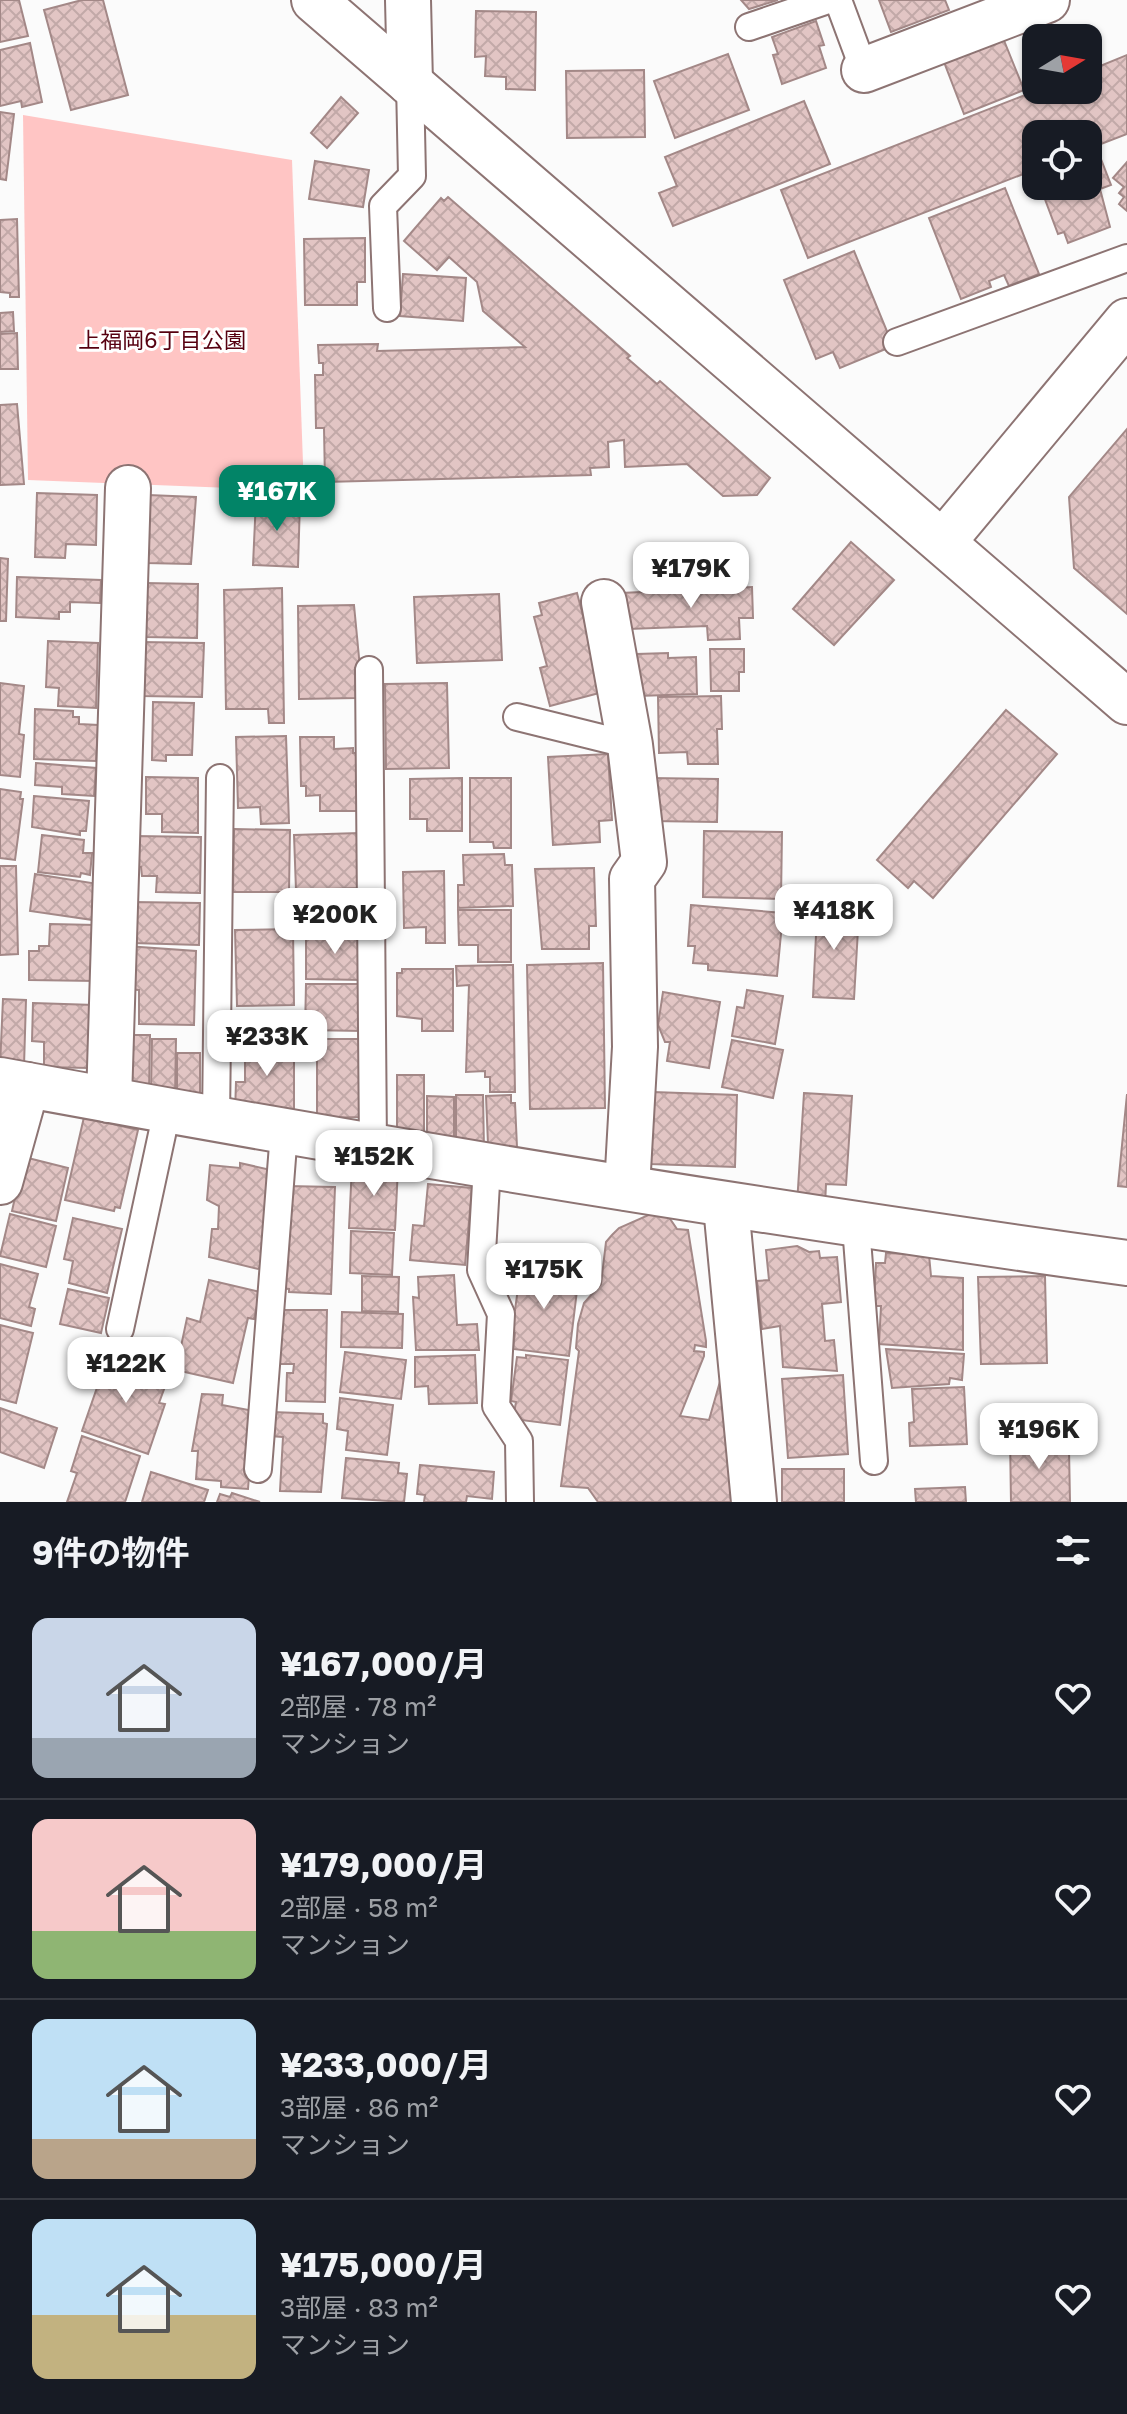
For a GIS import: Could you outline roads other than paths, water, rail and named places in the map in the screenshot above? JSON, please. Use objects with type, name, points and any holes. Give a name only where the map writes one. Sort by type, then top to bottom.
[{"type":"street","points":[[314,0],[1127,702]]},
{"type":"street","points":[[408,0],[410,83]]},
{"type":"street","points":[[864,70],[1047,0]]},
{"type":"street","points":[[943,542],[1127,321]]},
{"type":"street","points":[[109,1100],[128,488]]},
{"type":"street","points":[[604,602],[630,745],[644,862],[632,879],[635,1047],[627,1188]]},
{"type":"street","points":[[0,1182],[13,1082],[284,1132],[726,1206],[1127,1263]]},
{"type":"street","points":[[726,1206],[754,1502]]},
{"type":"lane","points":[[749,27],[828,0]]},
{"type":"lane","points":[[838,0],[864,70]]},
{"type":"lane","points":[[387,308],[383,206],[412,176],[410,83]]},
{"type":"lane","points":[[897,342],[1127,258]]},
{"type":"lane","points":[[369,670],[373,1147]]},
{"type":"lane","points":[[517,717],[630,745]]},
{"type":"lane","points":[[216,1120],[220,778]]},
{"type":"lane","points":[[120,1329],[167,1111]]},
{"type":"lane","points":[[258,1469],[284,1132]]},
{"type":"lane","points":[[487,1166],[481,1270],[501,1314],[496,1406],[519,1441],[520,1502]]},
{"type":"lane","points":[[856,1226],[874,1461]]},
{"type":"park label","name":"上福岡6丁目公園","points":[[162,340]]}]
